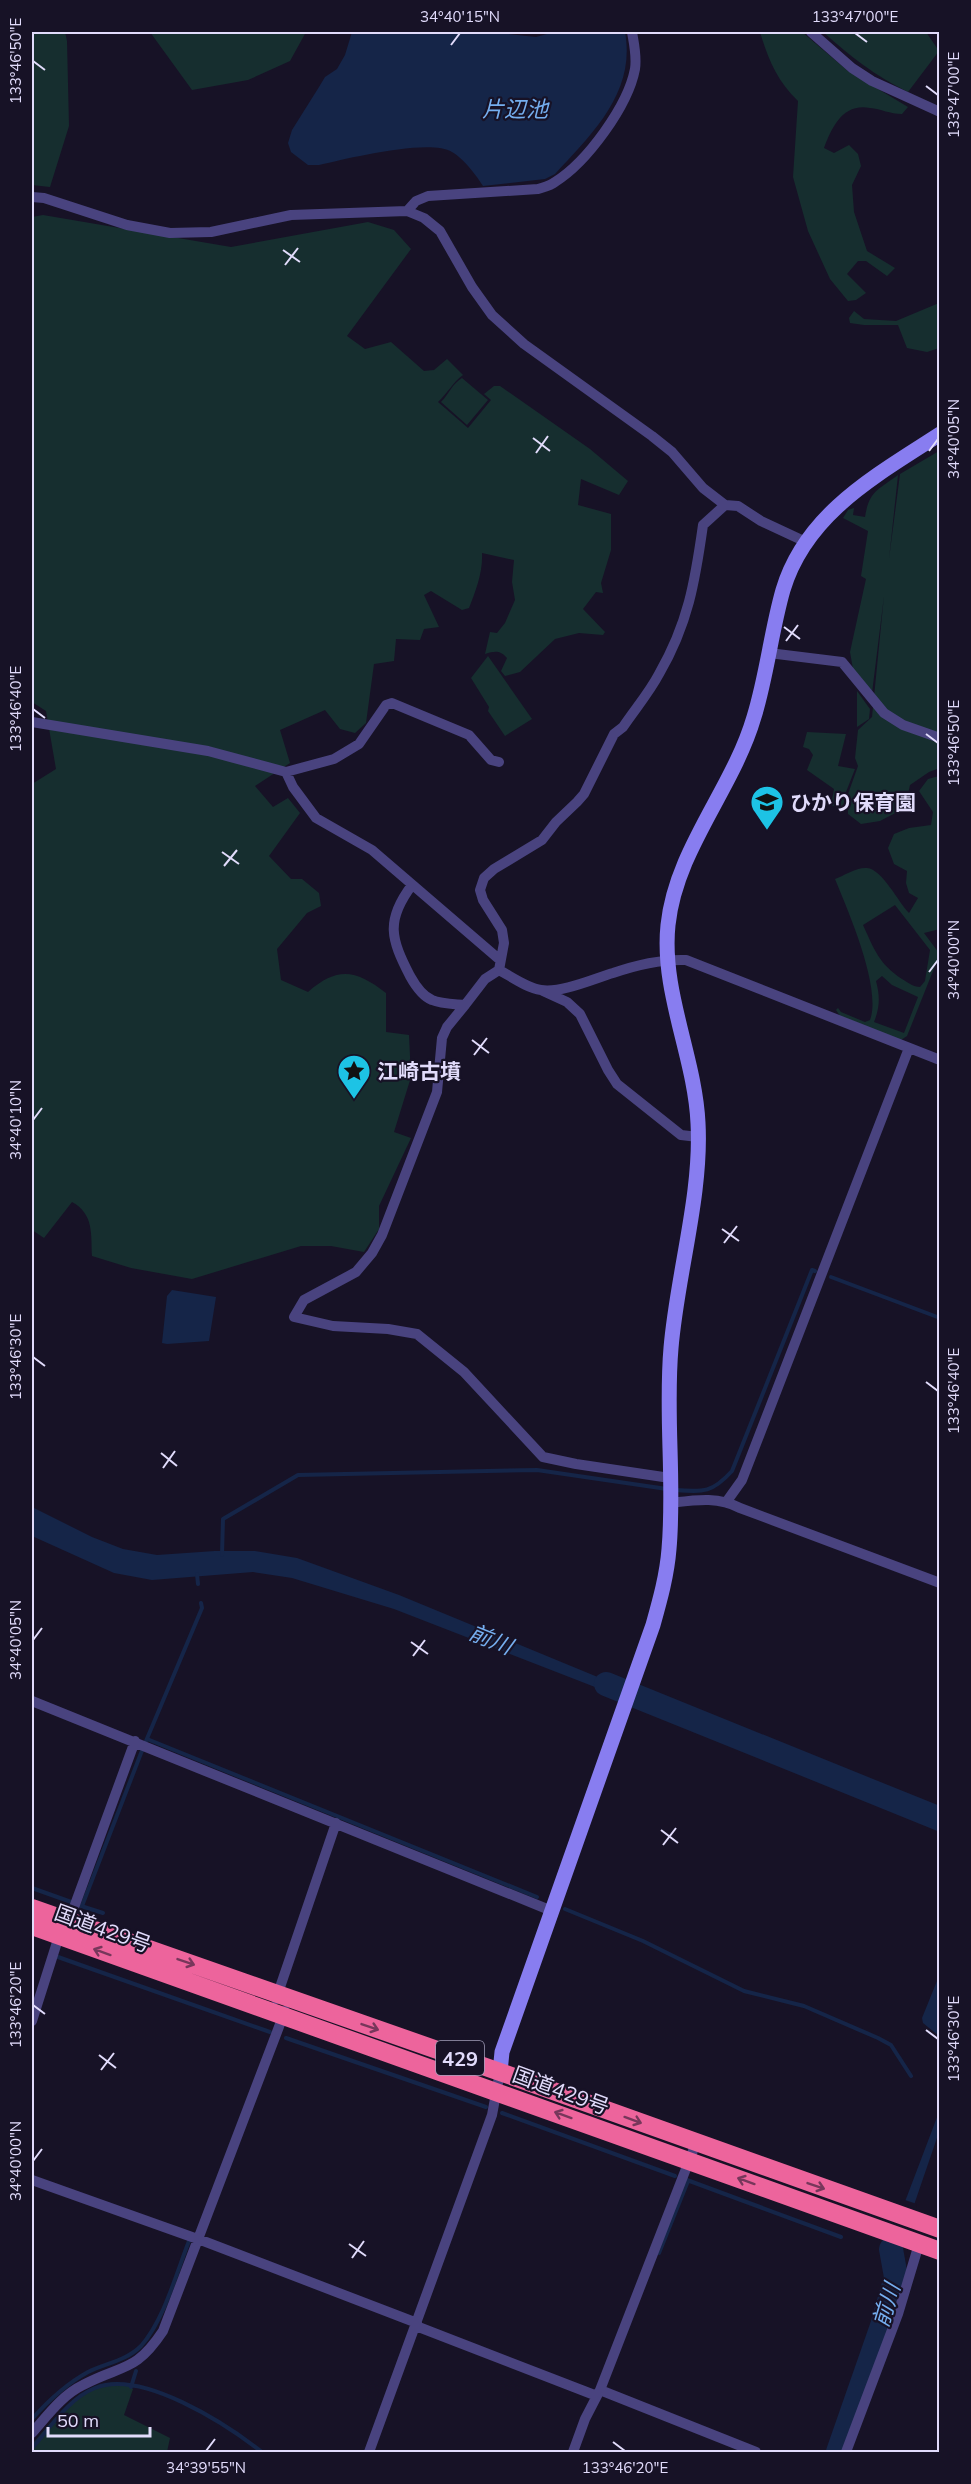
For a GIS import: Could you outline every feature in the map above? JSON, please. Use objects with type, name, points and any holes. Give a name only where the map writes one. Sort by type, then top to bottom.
[{"type":"highway","name":"国道429号","points":[[32,1908],[70,1916],[284,1997],[500,2072],[880,2229],[939,2251]]},
{"type":"highway","name":"国道429号","points":[[32,1926],[70,1916],[277,2015],[498,2092],[939,2229]]},
{"type":"street","points":[[407,211],[416,201],[428,196],[538,189],[553,184],[568,173],[604,131],[620,105],[635,69],[632,32]]},
{"type":"street","points":[[810,32],[852,68],[872,81],[939,112]]},
{"type":"street","points":[[32,197],[44,198],[127,225],[170,233],[211,232],[291,215],[407,211],[424,218],[440,231],[472,287],[492,315],[524,344],[672,452],[703,488],[725,505],[738,506],[761,521],[806,542]]},
{"type":"street","points":[[369,2452],[492,2115],[498,2092],[502,2052],[622,1713],[663,1587],[669,1552],[671,1347],[697,1166],[698,1137],[694,1083],[667,959],[669,919],[678,880],[754,720],[784,589],[806,542],[836,506],[875,476],[939,434]]},
{"type":"street","points":[[725,505],[703,525],[695,585],[688,610],[665,663],[651,688],[623,727],[614,734],[609,742],[584,794],[542,840],[494,869],[484,878],[480,890],[483,900],[502,930],[504,951],[500,965],[485,979],[447,1027],[442,1038],[438,1090],[382,1235],[372,1253],[356,1272],[304,1300],[294,1317],[333,1326],[388,1329],[417,1334],[464,1372],[543,1457],[704,1499],[727,1501],[740,1509],[939,1583]]},
{"type":"street","points":[[769,653],[842,662],[884,713],[903,725],[939,738]]},
{"type":"street","points":[[32,722],[208,751],[286,772],[334,759],[358,744],[386,705],[392,703],[469,735],[491,760],[499,762]]},
{"type":"street","points":[[286,772],[293,787],[316,818],[372,850],[500,965],[533,988],[567,1002],[580,1014],[617,1084],[681,1135],[698,1137]]},
{"type":"street","points":[[412,885],[397,912],[394,941],[400,958],[415,984],[432,1000],[465,1005]]},
{"type":"street","points":[[543,991],[592,982],[611,973],[667,959],[686,960],[939,1060]]},
{"type":"street","points":[[727,1501],[742,1480],[909,1048]]},
{"type":"street","points":[[32,1701],[552,1911]]},
{"type":"street","points":[[32,2021],[70,1916],[141,1744]]},
{"type":"street","points":[[32,2433],[70,2393],[82,2385],[134,2364],[144,2357],[163,2331],[284,1997],[336,1823]]},
{"type":"street","points":[[573,2452],[692,2151]]},
{"type":"street","points":[[32,2180],[198,2239],[416,2325],[756,2452]]},
{"type":"street","points":[[846,2452],[898,2314],[917,2243]]},
{"type":"green space","points":[[32,32],[65,32],[67,41],[69,126],[50,187],[32,185]]},
{"type":"green space","points":[[150,32],[306,32],[290,61],[248,80],[192,90]]},
{"type":"green space","points":[[760,32],[802,32],[848,71],[908,107],[902,114],[861,107],[853,109],[840,118],[824,148],[834,153],[849,145],[858,154],[861,166],[852,185],[854,212],[867,251],[895,268],[887,276],[866,261],[858,261],[847,274],[866,293],[856,300],[848,301],[830,279],[808,231],[793,177],[798,101],[784,86],[774,69]]},
{"type":"green space","points":[[823,32],[926,32],[939,51],[908,92],[863,65]]},
{"type":"green space","points":[[43,215],[231,247],[368,222],[394,230],[411,249],[347,336],[365,349],[391,342],[424,371],[434,370],[447,359],[463,375],[438,402],[468,428],[491,400],[484,394],[494,386],[500,386],[590,449],[628,481],[619,495],[581,479],[578,505],[611,514],[611,550],[601,583],[603,593],[596,592],[583,609],[605,632],[603,635],[579,633],[555,639],[520,672],[505,676],[501,671],[507,658],[497,652],[485,654],[490,632],[497,633],[505,623],[515,600],[512,582],[514,560],[482,553],[480,574],[469,608],[462,610],[431,591],[424,595],[439,627],[424,629],[420,640],[396,639],[394,661],[374,664],[366,723],[355,733],[340,729],[325,710],[280,730],[290,763],[255,786],[273,807],[288,798],[300,813],[269,856],[291,879],[302,879],[319,893],[321,906],[307,913],[277,949],[281,980],[308,992],[329,978],[338,975],[347,974],[365,979],[386,993],[386,1032],[409,1035],[411,1077],[394,1132],[411,1138],[379,1206],[379,1229],[364,1252],[331,1246],[301,1246],[192,1279],[131,1268],[92,1256],[88,1219],[84,1212],[72,1202],[44,1238],[32,1230],[32,784],[56,769],[46,711],[32,702],[32,217]]},
{"type":"green space","points":[[939,303],[939,348],[927,352],[907,348],[898,325],[850,323],[849,318],[854,311],[864,319],[896,321]]},
{"type":"green space","points":[[462,378],[488,400],[467,425],[441,402]]},
{"type":"green space","points":[[939,451],[940,929],[924,933],[939,956],[907,1036],[901,1040],[840,1016],[836,1010],[838,1008],[841,1012],[865,1022],[870,1020],[872,1006],[868,970],[835,879],[859,869],[873,870],[884,880],[909,913],[918,898],[909,893],[906,883],[907,871],[894,864],[888,848],[894,834],[909,828],[931,825],[933,812],[919,791],[928,779],[939,776],[937,769],[910,785],[905,808],[880,821],[861,824],[848,814],[848,794],[858,766],[855,758],[858,730],[872,717],[884,596],[872,693],[853,669],[850,652],[866,579],[861,576],[868,531],[843,518],[848,510],[854,508],[853,515],[865,517],[872,496],[898,475],[889,559],[900,474]],"holes":[[[895,905],[930,950],[925,981],[920,987],[909,983],[882,962],[863,925]],[[882,976],[892,985],[918,997],[904,1033],[874,1022],[879,1002],[876,981]]]},
{"type":"green space","points":[[488,656],[532,719],[505,736],[488,711],[489,707],[471,678]]},
{"type":"green space","points":[[857,691],[870,709],[869,719],[857,727]]},
{"type":"green space","points":[[807,732],[846,734],[838,766],[855,769],[846,792],[845,811],[831,805],[834,789],[807,770],[813,755],[809,749],[803,747]]},
{"type":"green space","points":[[115,2382],[128,2384],[133,2389],[124,2415],[170,2438],[167,2452],[32,2452],[32,2444],[68,2405],[89,2390]]},
{"type":"water","name":"片辺池","points":[[352,32],[491,32],[536,37],[554,32],[625,32],[627,54],[618,92],[608,110],[584,143],[555,174],[545,179],[483,186],[461,158],[441,148],[407,148],[319,165],[308,165],[291,152],[288,143],[292,130],[325,77],[337,69],[345,55]]},
{"type":"water","points":[[172,1290],[216,1297],[209,1341],[162,1343],[167,1296]]},
{"type":"water","points":[[32,1507],[92,1537],[123,1549],[157,1555],[255,1551],[297,1558],[399,1595],[634,1692],[631,1701],[394,1609],[292,1578],[253,1572],[152,1580],[114,1573],[32,1536]]},
{"type":"water","points":[[939,1976],[939,2036],[923,2023],[922,2018]]},
{"type":"water","points":[[939,2112],[939,2132],[915,2202],[897,2282],[892,2281],[881,2252],[906,2199]]},
{"type":"pier","points":[[902,2199],[917,2204],[906,2257],[880,2247]]},
{"type":"waterway","points":[[674,1490],[707,1490],[719,1484],[732,1471],[812,1270],[815,1271]]},
{"type":"waterway","points":[[831,1277],[940,1318]]},
{"type":"waterway","points":[[222,1555],[223,1519],[298,1475],[537,1470],[667,1489]]},
{"type":"waterway","points":[[197,1574],[198,1584]]},
{"type":"waterway","points":[[146,1741],[202,1608],[201,1603]]},
{"type":"waterway","name":"前川","points":[[606,1684],[940,1819]]},
{"type":"waterway","points":[[147,1739],[537,1897]]},
{"type":"waterway","points":[[82,1906],[143,1748]]},
{"type":"waterway","points":[[32,1888],[74,1903]]},
{"type":"waterway","points":[[81,1906],[103,1913]]},
{"type":"waterway","points":[[565,1909],[643,1941],[744,1991],[804,2006],[878,2038],[891,2045],[911,2076]]},
{"type":"waterway","points":[[58,1957],[270,2032]]},
{"type":"waterway","points":[[286,2038],[486,2107]]},
{"type":"waterway","points":[[502,2113],[675,2176]]},
{"type":"waterway","points":[[687,2180],[841,2237]]},
{"type":"waterway","points":[[659,2253],[688,2181]]},
{"type":"waterway","points":[[32,2419],[72,2382],[88,2372],[129,2355],[141,2346],[163,2310],[189,2241]]},
{"type":"waterway","name":"前川","points":[[838,2452],[882,2326],[896,2277],[891,2249]]},
{"type":"waterway","points":[[131,2387],[136,2371]]},
{"type":"waterway","points":[[32,2448],[68,2406],[95,2388],[114,2384],[136,2386],[183,2402],[206,2414],[262,2452]]},
{"type":"place","name":"ひかり保育園","points":[[767,831]]},
{"type":"place","name":"江崎古墳","points":[[354,1100]]}]
